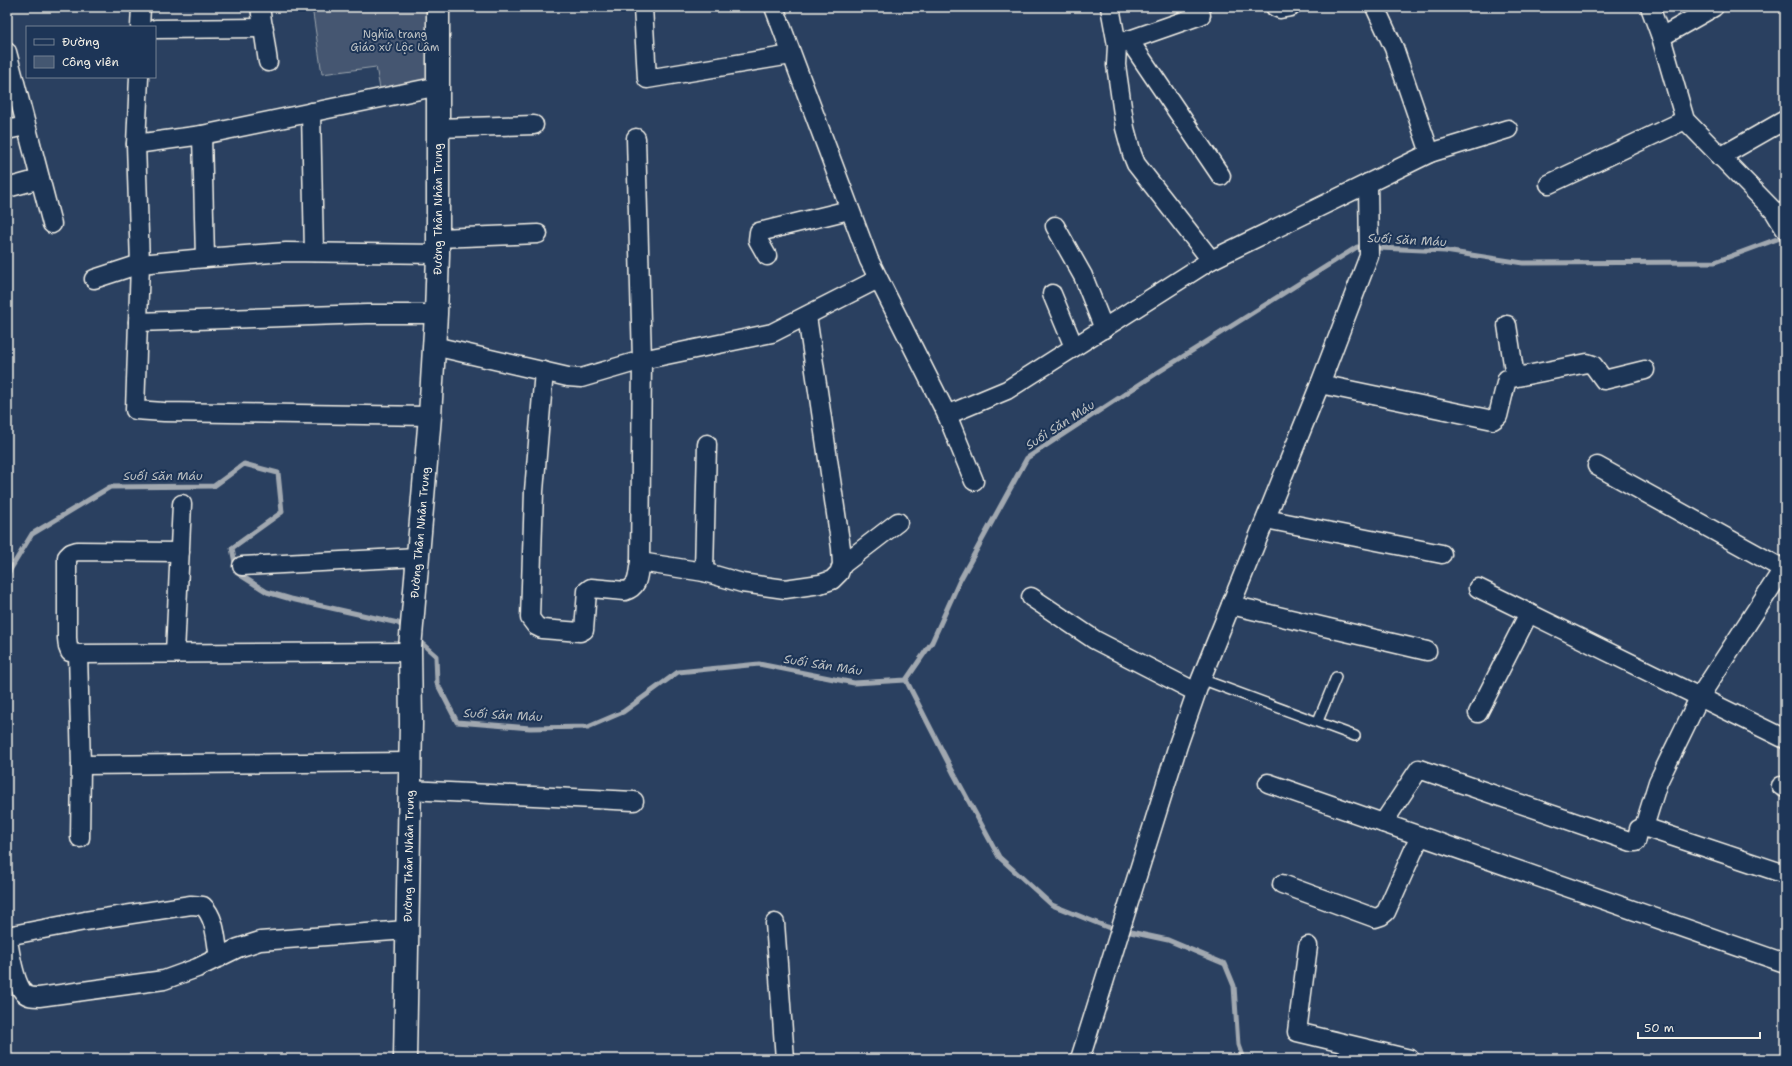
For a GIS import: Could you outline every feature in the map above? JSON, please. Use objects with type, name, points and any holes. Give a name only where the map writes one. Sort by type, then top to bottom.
[{"type":"street","points":[[140,26],[141,7]]},
{"type":"street","points":[[260,7],[268,62]]},
{"type":"street","name":"Đường Thân Nhân Trung","points":[[405,1059],[410,762],[410,650],[430,416],[436,314],[438,246],[438,7]]},
{"type":"street","points":[[643,7],[647,79],[791,55]]},
{"type":"street","points":[[774,7],[868,260],[947,415],[974,480]]},
{"type":"street","points":[[1110,7],[1123,42],[1221,176]]},
{"type":"street","points":[[1275,7],[1280,9],[1291,7]]},
{"type":"street","points":[[1375,7],[1394,48],[1430,153]]},
{"type":"street","points":[[1650,7],[1661,37],[1685,120],[1774,211],[1783,225]]},
{"type":"street","points":[[1661,37],[1714,7]]},
{"type":"street","points":[[1123,42],[1201,15]]},
{"type":"street","points":[[156,29],[264,28]]},
{"type":"street","points":[[1123,42],[1116,65],[1126,128],[1136,164],[1211,260]]},
{"type":"street","points":[[7,52],[25,126],[52,224]]},
{"type":"street","points":[[139,78],[136,144],[140,264],[135,410],[164,412],[430,416]]},
{"type":"street","points":[[136,144],[202,135],[439,86]]},
{"type":"street","points":[[311,112],[314,252]]},
{"type":"street","points":[[1549,184],[1685,120]]},
{"type":"street","points":[[1720,157],[1785,120]]},
{"type":"street","points":[[438,128],[534,125]]},
{"type":"street","points":[[7,130],[25,126]]},
{"type":"street","points":[[947,415],[1007,390],[1211,260],[1430,153],[1508,130]]},
{"type":"street","points":[[202,135],[206,258]]},
{"type":"street","points":[[544,371],[534,492],[530,618],[536,626],[542,629],[575,632],[584,630],[587,591],[591,588],[625,591],[630,589],[635,584],[640,562],[642,360],[636,138]]},
{"type":"street","points":[[7,188],[40,179]]},
{"type":"street","points":[[1080,1059],[1178,744],[1199,686],[1320,384],[1370,247],[1368,183]]},
{"type":"street","points":[[767,256],[758,240],[759,232],[849,210]]},
{"type":"street","points":[[1055,226],[1083,276],[1104,328]]},
{"type":"street","points":[[94,279],[140,264],[206,258],[438,246],[538,234]]},
{"type":"street","points":[[434,346],[568,377],[581,378],[642,360],[772,333],[878,279]]},
{"type":"street","points":[[1052,294],[1074,347]]},
{"type":"street","points":[[138,322],[366,314],[436,314]]},
{"type":"street","points":[[640,562],[704,572],[742,583],[785,588],[820,584],[832,580],[839,573],[842,565],[841,548],[807,316]]},
{"type":"street","points":[[1507,325],[1515,377]]},
{"type":"street","points":[[1320,384],[1493,420],[1498,416],[1507,378],[1587,363],[1593,365],[1604,380],[1645,370]]},
{"type":"street","points":[[704,572],[707,444]]},
{"type":"street","points":[[1597,466],[1784,569],[1700,696],[1658,782],[1644,828]]},
{"type":"street","points":[[175,653],[182,504]]},
{"type":"street","points":[[1266,519],[1442,554]]},
{"type":"street","points":[[842,565],[898,522]]},
{"type":"street","points":[[180,552],[77,551],[71,553],[67,557],[68,647],[70,652],[78,654],[410,650]]},
{"type":"street","points":[[242,566],[418,557]]},
{"type":"street","points":[[1478,588],[1785,739]]},
{"type":"street","points":[[1031,597],[1095,640],[1199,686]]},
{"type":"street","points":[[1231,605],[1427,650]]},
{"type":"street","points":[[1478,713],[1529,613]]},
{"type":"street","points":[[78,654],[81,765],[80,838]]},
{"type":"street","points":[[81,765],[410,762]]},
{"type":"street","points":[[1383,823],[1419,769],[1632,842],[1636,842],[1639,829],[1644,828],[1785,874]]},
{"type":"street","points":[[1268,782],[1785,963]]},
{"type":"street","points":[[409,790],[634,801]]},
{"type":"street","points":[[1282,884],[1375,918],[1381,916],[1386,912],[1420,836]]},
{"type":"street","points":[[219,958],[212,920],[207,910],[203,906],[191,905],[85,921],[7,935],[18,982],[24,993],[28,996],[39,997],[164,980],[197,968],[219,958],[238,948],[260,941],[406,930]]},
{"type":"street","points":[[775,922],[785,1059]]},
{"type":"street","points":[[1308,946],[1297,1032],[1410,1059]]},
{"type":"lane","points":[[1318,721],[1336,677]]},
{"type":"lane","points":[[1199,686],[1318,721],[1355,736]]},
{"type":"green space","name":"Nghĩa trang Giáo xứ Lộc Lâm","points":[[312,7],[429,7],[429,80],[381,94],[376,67],[322,74]]},
{"type":"waterway","name":"Suối Săn Máu","points":[[418,640],[436,656],[437,683],[457,722],[530,728],[588,727],[623,712],[678,672],[759,664],[854,683],[906,680],[932,642],[960,580],[1027,458],[1160,371],[1357,247],[1445,251],[1523,263],[1715,262],[1785,236]]},
{"type":"waterway","name":"Suối Săn Máu","points":[[7,575],[32,534],[110,487],[214,486],[244,464],[278,473],[282,512],[232,548],[237,573],[267,592],[291,599],[398,623],[406,629]]},
{"type":"waterway","points":[[906,680],[954,774],[999,857],[1052,905],[1107,927],[1168,940],[1225,964],[1234,986],[1238,1045],[1243,1059]]}]
